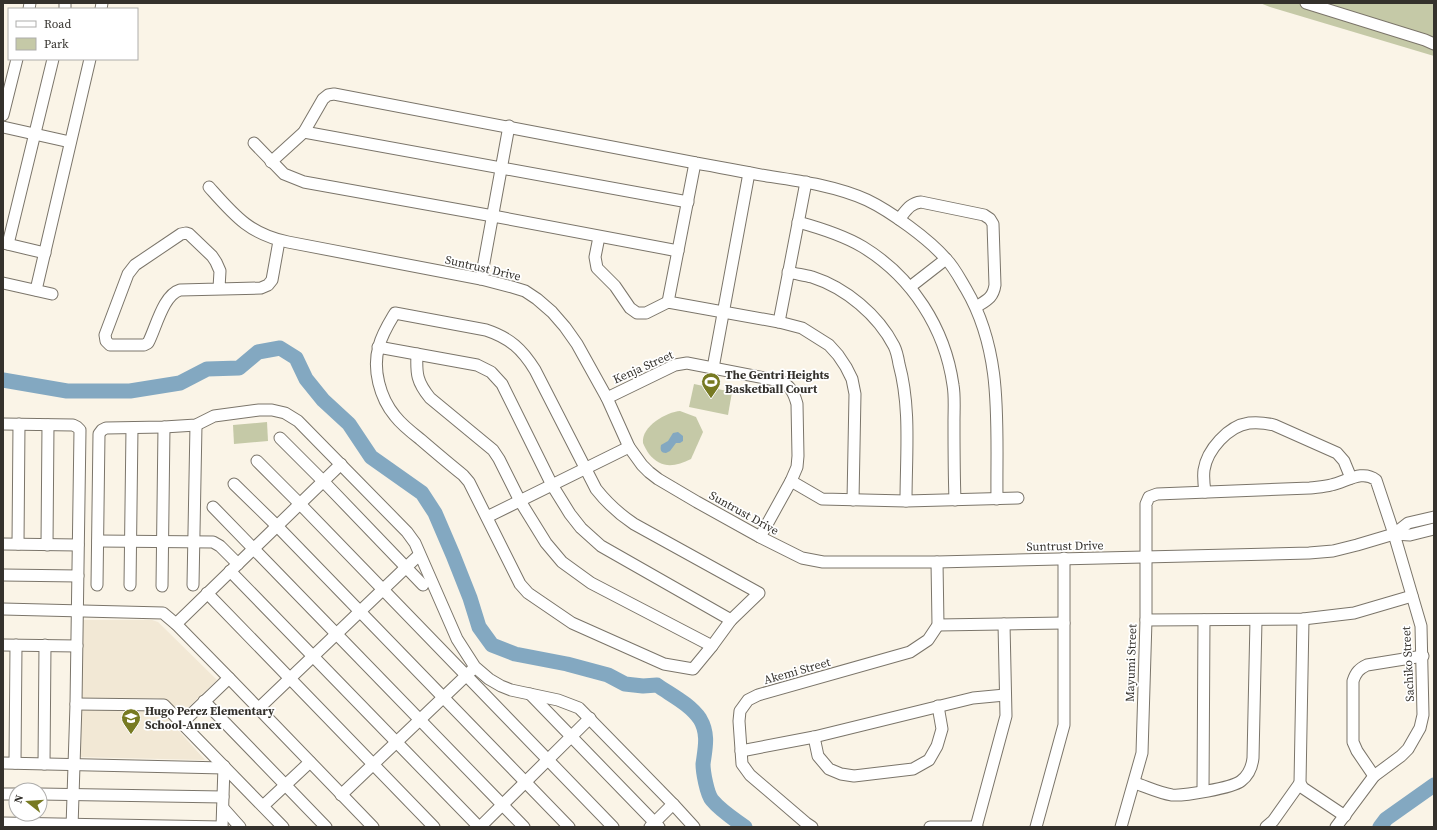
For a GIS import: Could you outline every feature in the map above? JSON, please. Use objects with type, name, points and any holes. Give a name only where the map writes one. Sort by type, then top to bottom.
[{"type":"street","points":[[1306,3],[1433,43]]},
{"type":"street","points":[[3,115],[17,60]]},
{"type":"street","points":[[45,252],[6,243],[53,60]]},
{"type":"street","points":[[36,290],[90,60]]},
{"type":"street","points":[[271,162],[304,132],[323,99],[328,95],[334,94],[509,126],[695,163],[806,182],[849,193],[868,201],[899,219],[946,259],[960,279],[976,307],[984,326],[992,358],[996,391],[997,499]]},
{"type":"street","points":[[481,279],[509,126]]},
{"type":"street","points":[[3,127],[70,142]]},
{"type":"street","points":[[304,132],[688,202]]},
{"type":"street","points":[[254,143],[284,174],[304,182],[678,251]]},
{"type":"street","points":[[668,302],[695,163]]},
{"type":"street","points":[[713,368],[749,173]]},
{"type":"street","points":[[779,322],[806,182]]},
{"type":"street","name":"Suntrust Drive","points":[[209,187],[232,212],[249,227],[267,237],[279,241],[481,279],[512,286],[525,291],[552,312],[577,344],[606,398],[629,447],[642,465],[658,479],[760,537],[794,555],[812,561],[937,562],[1325,551],[1357,545],[1394,534],[1410,535],[1434,529]]},
{"type":"street","points":[[899,219],[910,206],[921,202],[984,215],[990,219],[993,224],[995,285],[991,298],[976,307]]},
{"type":"street","points":[[798,222],[832,232],[863,247],[893,269],[910,287],[934,325],[947,354],[953,386],[955,500]]},
{"type":"street","points":[[219,288],[220,271],[212,256],[189,234],[181,234],[135,264],[131,269],[105,335],[106,341],[110,345],[144,345],[148,343],[168,299],[174,292],[180,290],[219,288],[261,288],[268,285],[272,280],[279,241]]},
{"type":"street","points":[[599,237],[595,258],[598,268],[615,286],[630,308],[637,313],[646,313],[668,302],[779,322],[802,328],[829,345],[846,367],[852,380],[855,394],[856,411],[853,500]]},
{"type":"street","points":[[910,287],[946,259]]},
{"type":"street","points":[[788,272],[813,278],[835,287],[853,299],[870,313],[883,329],[894,347],[904,383],[907,414],[906,500]]},
{"type":"street","points":[[3,283],[52,294]]},
{"type":"street","points":[[395,313],[486,330],[499,334],[510,341],[527,357],[535,370],[585,469],[604,500],[618,513],[634,524],[759,593],[731,620],[693,669],[664,664],[572,622],[528,593],[520,584],[475,492],[463,475],[403,424],[387,406],[381,392],[378,374],[378,347],[395,313]]},
{"type":"street","points":[[378,347],[477,365],[485,368],[502,384],[552,485],[570,514],[581,528],[601,546],[731,620]]},
{"type":"street","points":[[417,354],[416,373],[423,390],[430,398],[493,450],[499,458],[520,501],[554,553],[591,583],[712,646]]},
{"type":"street","name":"Kenja Street","points":[[606,398],[675,365],[687,363],[780,380],[786,383],[795,396],[797,404],[797,467],[791,481],[760,537]]},
{"type":"street","points":[[97,585],[99,434],[102,430],[106,428],[196,425],[214,416],[235,412],[272,410],[285,413],[298,421],[407,532],[415,543],[457,639],[475,667],[489,679],[511,690],[558,700],[580,708],[694,827]]},
{"type":"street","points":[[1249,423],[1265,423],[1274,425],[1337,453],[1344,460],[1352,478],[1332,485],[1310,488],[1205,492],[1203,480],[1204,469],[1209,455],[1222,438],[1236,427],[1249,423]]},
{"type":"street","points":[[3,424],[73,425],[77,426],[80,430],[76,704],[72,826]]},
{"type":"street","points":[[18,544],[19,424]]},
{"type":"street","points":[[47,545],[48,425]]},
{"type":"street","points":[[193,585],[196,425]]},
{"type":"street","points":[[162,586],[164,427]]},
{"type":"street","points":[[130,585],[132,428]]},
{"type":"street","points":[[280,438],[423,585]]},
{"type":"street","points":[[487,518],[629,447]]},
{"type":"street","points":[[257,461],[613,827]]},
{"type":"street","points":[[176,624],[341,464]]},
{"type":"street","name":"Sachiko Street","points":[[1336,827],[1374,776],[1404,752],[1420,728],[1423,716],[1423,656],[1421,626],[1394,534],[1376,480],[1371,476],[1364,475],[1352,478]]},
{"type":"street","points":[[791,481],[822,499],[955,500],[1018,498]]},
{"type":"street","points":[[234,484],[277,526],[569,827]]},
{"type":"street","name":"Mayumi Street","points":[[1121,827],[1135,783],[1142,753],[1146,620],[1146,504],[1149,497],[1157,494],[1205,492]]},
{"type":"street","points":[[212,507],[524,827]]},
{"type":"street","name":"Suntrust Drive","points":[[1394,534],[1408,523],[1434,517]]},
{"type":"street","points":[[98,540],[210,541],[217,544],[234,567],[313,656],[479,827],[590,718]]},
{"type":"street","points":[[3,544],[78,545]]},
{"type":"street","points":[[258,708],[419,555]]},
{"type":"street","points":[[1036,827],[1064,725],[1064,558]]},
{"type":"street","points":[[937,562],[938,625],[1064,623]]},
{"type":"street","points":[[3,575],[78,576]]},
{"type":"street","points":[[207,593],[434,827]]},
{"type":"street","points":[[1146,620],[1303,619],[1354,613],[1412,596]]},
{"type":"street","points":[[3,609],[159,612],[166,615],[373,827]]},
{"type":"street","points":[[1303,619],[1300,783],[1303,788],[1344,816]]},
{"type":"street","points":[[1203,791],[1204,620]]},
{"type":"street","points":[[1135,783],[1162,793],[1183,795],[1230,787],[1241,782],[1249,773],[1253,758],[1256,620]]},
{"type":"street","points":[[930,827],[977,827],[1006,716],[1004,624]]},
{"type":"street","name":"Akemi Street","points":[[812,827],[750,775],[742,764],[739,721],[740,711],[748,700],[758,695],[910,652],[928,640],[938,625]]},
{"type":"street","points":[[3,645],[77,646]]},
{"type":"street","points":[[15,763],[16,645]]},
{"type":"street","points":[[44,764],[45,645]]},
{"type":"street","points":[[1374,776],[1356,751],[1352,734],[1353,681],[1360,669],[1367,665],[1423,656]]},
{"type":"street","points":[[341,794],[475,667]]},
{"type":"street","points":[[182,723],[229,678]]},
{"type":"street","points":[[530,694],[654,825],[673,804]]},
{"type":"street","points":[[741,751],[814,737],[973,698],[1005,696]]},
{"type":"street","points":[[204,702],[326,827]]},
{"type":"street","points":[[76,704],[164,705],[283,827]]},
{"type":"street","points":[[814,737],[818,756],[829,769],[841,774],[854,776],[913,769],[929,760],[937,746],[942,729],[938,706]]},
{"type":"street","points":[[263,806],[310,762]]},
{"type":"street","points":[[3,763],[224,767]]},
{"type":"street","points":[[3,823],[72,826],[222,827],[224,767]]},
{"type":"street","points":[[1266,827],[1273,821],[1300,783]]},
{"type":"street","points":[[48,794],[223,796]]},
{"type":"street","points":[[223,808],[240,827]]},
{"type":"shaded area","points":[[81,620],[152,620],[158,622],[217,680],[181,714],[169,703],[158,698],[81,698]]},
{"type":"shaded area","name":"Hugo Perez Elementary School-Annex","points":[[80,708],[160,710],[205,760],[79,757]]},
{"type":"green space","points":[[1260,3],[1434,3],[1434,56],[1270,7]]},
{"type":"green space","name":"The Gentri Heights Basketball Court","points":[[694,384],[732,392],[728,415],[689,407]]},
{"type":"green space","points":[[680,411],[696,417],[703,432],[691,459],[674,465],[663,464],[658,462],[649,454],[643,443],[643,437],[650,426],[656,421],[668,414]]},
{"type":"green space","points":[[267,422],[268,441],[234,444],[233,425]]},
{"type":"water","points":[[678,432],[683,436],[683,441],[676,443],[670,451],[666,453],[662,452],[661,445],[668,441],[673,433]]},
{"type":"waterway","points":[[3,380],[67,391],[130,391],[180,383],[207,369],[239,368],[258,352],[280,348],[296,358],[306,379],[323,400],[349,424],[371,457],[422,493],[435,513],[453,555],[470,598],[479,627],[492,645],[515,654],[567,664],[608,675],[625,684],[643,686],[657,685],[680,700],[696,714],[705,730],[706,742],[703,768],[710,797],[723,811],[745,827]]},
{"type":"waterway","points":[[1380,827],[1386,819],[1434,785]]},
{"type":"place","name":"The Gentri Heights Basketball Court","points":[[711,399]]},
{"type":"place","name":"Hugo Perez Elementary School-Annex","points":[[131,735]]}]
